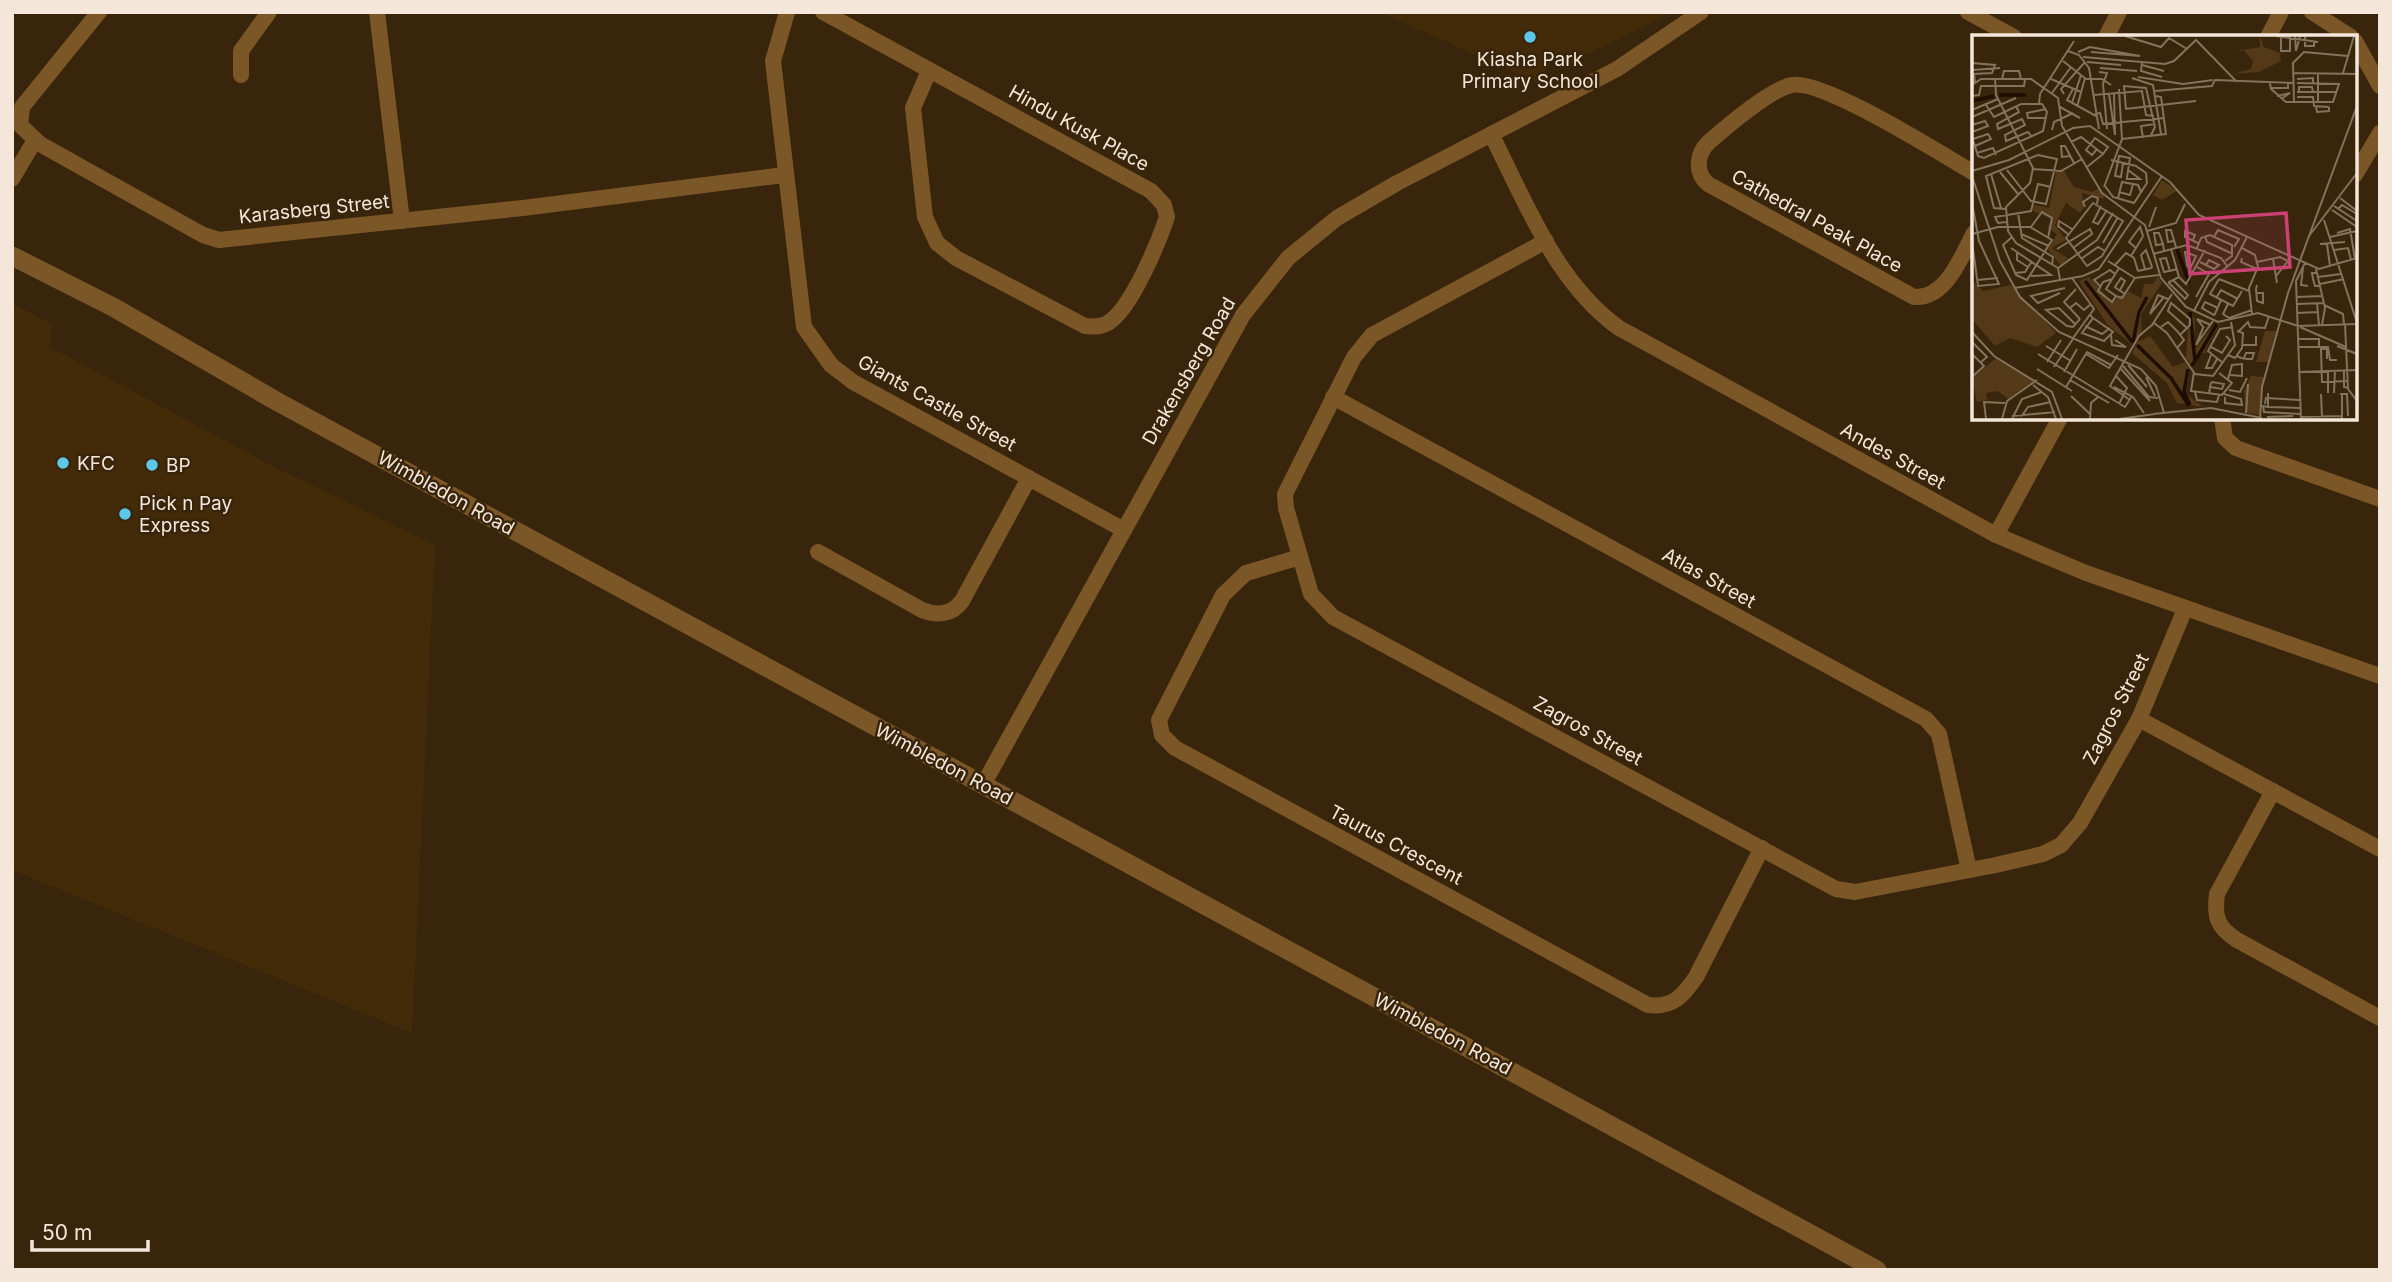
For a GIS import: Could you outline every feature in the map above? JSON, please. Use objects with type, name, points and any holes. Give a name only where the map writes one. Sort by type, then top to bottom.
[{"type":"street","points":[[12,179],[35,140],[20,125],[23,107],[99,12]]},
{"type":"street","points":[[241,75],[241,51],[269,12]]},
{"type":"street","points":[[377,12],[402,220]]},
{"type":"street","name":"Giants Castle Street","points":[[787,12],[773,61],[784,174],[804,327],[819,351],[853,382],[1124,530]]},
{"type":"street","name":"Hindu Kusk Place","points":[[823,12],[1151,191],[1164,205],[1167,217],[1133,290],[1111,322],[1096,327],[1085,326],[956,258],[937,243],[925,216],[913,108],[929,71]]},
{"type":"street","name":"Drakensberg Road","points":[[984,785],[1243,315],[1288,258],[1337,218],[1490,134],[1617,69],[1701,12]]},
{"type":"street","points":[[1968,12],[2010,35]]},
{"type":"street","points":[[2107,35],[2119,12]]},
{"type":"street","points":[[2269,35],[2281,12]]},
{"type":"street","points":[[2312,12],[2348,35]]},
{"type":"street","points":[[2357,45],[2380,86]]},
{"type":"street","name":"Cathedral Peak Place","points":[[1972,172],[1838,98],[1800,84],[1781,89],[1706,144],[1698,162],[1700,175],[1708,184],[1914,297],[1929,296],[1940,289],[1972,236]]},
{"type":"street","points":[[2357,172],[2380,133]]},
{"type":"street","name":"Andes Street","points":[[1490,134],[1546,241],[1580,294],[1619,328],[1996,535],[2086,573],[2380,677]]},
{"type":"street","name":"Karasberg Street","points":[[35,140],[203,235],[219,240],[784,174]]},
{"type":"street","name":"Zagros Street","points":[[1546,241],[1372,335],[1354,357],[1285,494],[1286,508],[1314,599],[1333,617],[1847,892],[2043,854],[2061,845],[2080,823],[2139,719],[2186,608]]},
{"type":"street","name":"Wimbledon Road","points":[[12,256],[113,307],[278,402],[1877,1270]]},
{"type":"street","name":"Atlas Street","points":[[1333,397],[1926,719],[1939,734],[1969,870]]},
{"type":"street","points":[[1996,535],[2059,420]]},
{"type":"street","points":[[2222,420],[2225,438],[2236,448],[2380,499]]},
{"type":"street","points":[[818,552],[922,610],[931,614],[945,613],[962,601],[1029,478]]},
{"type":"street","name":"Taurus Crescent","points":[[1300,556],[1245,573],[1223,595],[1159,720],[1163,735],[1175,748],[1648,1005],[1669,1005],[1683,996],[1696,977],[1762,848]]},
{"type":"street","points":[[2139,719],[2380,849]]},
{"type":"street","points":[[2273,791],[2217,894],[2215,912],[2218,924],[2237,940],[2380,1018]]},
{"type":"shaded area","name":"Kiasha Park Primary School","points":[[1380,12],[1673,12],[1572,62],[1553,58],[1538,83]]},
{"type":"shaded area","points":[[12,303],[52,324],[50,347],[269,464],[435,545],[412,1033],[12,870]]},
{"type":"place","name":"Kiasha Park Primary School","points":[[1530,37]]},
{"type":"place","name":"KFC","points":[[63,463]]},
{"type":"place","name":"BP","points":[[152,465]]},
{"type":"place","name":"Pick n Pay Express","points":[[125,514]]}]
